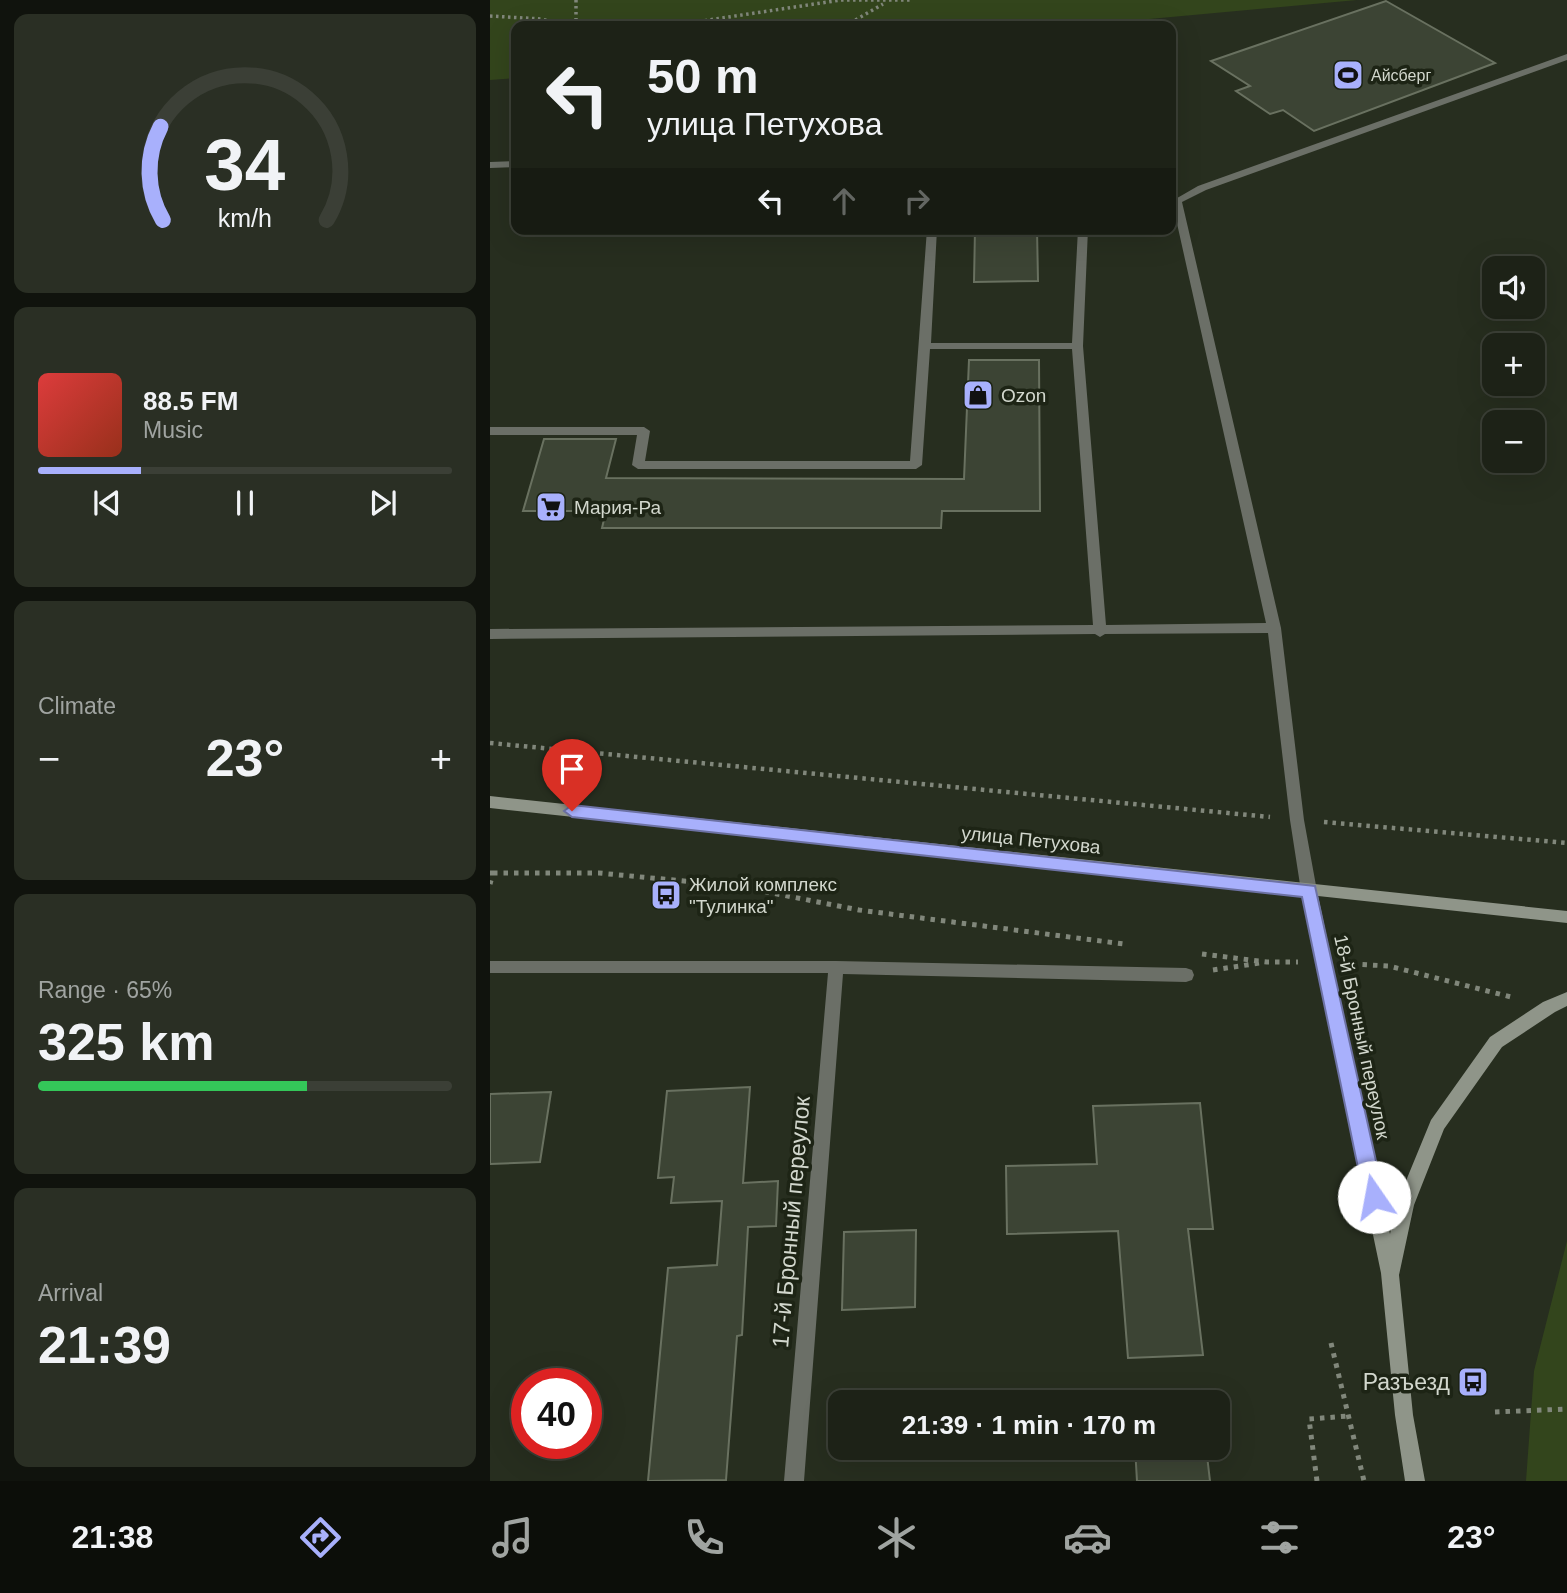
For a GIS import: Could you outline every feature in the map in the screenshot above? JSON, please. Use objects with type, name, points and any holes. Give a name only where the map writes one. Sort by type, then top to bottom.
[{"type":"street","points":[[1176,194],[1202,188],[1567,57]]},
{"type":"street","points":[[490,165],[511,164]]},
{"type":"street","points":[[1176,204],[1274,628],[1297,820],[1309,891]]},
{"type":"street","points":[[490,432],[644,431],[638,465],[916,465],[932,235]]},
{"type":"street","points":[[1083,235],[1077,346],[1100,632]]},
{"type":"street","points":[[925,346],[1077,346]]},
{"type":"street","points":[[490,634],[1100,632],[1274,628]]},
{"type":"street","name":"улица Петухова","points":[[490,802],[1567,917]]},
{"type":"street","name":"18-й Бронный переулок","points":[[1309,891],[1390,1275],[1404,1415],[1415,1481]]},
{"type":"street","points":[[490,967],[836,967],[1186,975]]},
{"type":"street","name":"17-й Бронный переулок","points":[[794,1481],[836,967]]},
{"type":"street","name":"18-й Бронный переулок","points":[[1390,1275],[1405,1205],[1437,1125],[1496,1042],[1549,1007],[1567,999]]},
{"type":"path","points":[[576,0],[576,21]]},
{"type":"path","points":[[702,21],[841,0],[912,0]]},
{"type":"path","points":[[854,21],[886,2]]},
{"type":"path","points":[[490,16],[554,21]]},
{"type":"path","points":[[490,743],[1567,843]]},
{"type":"path","points":[[490,884],[492,873],[599,873],[736,886],[859,910],[1131,945]]},
{"type":"path","points":[[1186,975],[1267,962],[1199,953]]},
{"type":"path","points":[[1324,963],[1389,966],[1549,1007]]},
{"type":"path","points":[[1331,1343],[1364,1481]]},
{"type":"path","points":[[1495,1412],[1567,1409]]},
{"type":"path","points":[[1317,1481],[1309,1419],[1349,1416]]},
{"type":"green space","points":[[490,0],[1357,0],[1128,21],[511,21],[511,78],[490,80]]},
{"type":"green space","points":[[1567,1241],[1567,1481],[1526,1481],[1534,1371]]},
{"type":"building","name":"Айсберг","points":[[1386,1],[1495,63],[1314,131],[1283,110],[1270,114],[1236,91],[1250,86],[1211,61]]},
{"type":"building","points":[[975,235],[1037,235],[1038,281],[974,282]]},
{"type":"building","points":[[969,360],[1039,360],[1040,511],[942,511],[941,528],[602,528],[606,511],[523,511],[544,439],[616,439],[606,478],[964,479]]},
{"type":"building","points":[[750,1087],[743,1183],[778,1181],[776,1226],[748,1227],[742,1335],[737,1336],[726,1480],[648,1481],[668,1268],[717,1265],[722,1201],[671,1203],[674,1177],[658,1178],[667,1091]]},
{"type":"building","points":[[551,1092],[540,1162],[490,1164],[490,1094]]},
{"type":"building","points":[[1200,1103],[1213,1229],[1188,1229],[1203,1355],[1128,1358],[1118,1231],[1007,1234],[1006,1166],[1097,1164],[1093,1106]]},
{"type":"building","points":[[916,1230],[915,1307],[842,1310],[844,1232]]},
{"type":"building","points":[[1136,1460],[1208,1460],[1210,1481],[1137,1481]]},
{"type":"place","name":"Айсберг","points":[[1348,75]]},
{"type":"place","name":"Ozon","points":[[978,395]]},
{"type":"place","name":"Мария-Ра","points":[[551,507]]},
{"type":"place","name":"Жилой комплекс \"Тулинка\"","points":[[666,895]]},
{"type":"place","name":"Разъезд","points":[[1473,1382]]},
{"type":"route","points":[[572,811],[1309,891],[1374,1197]]}]
